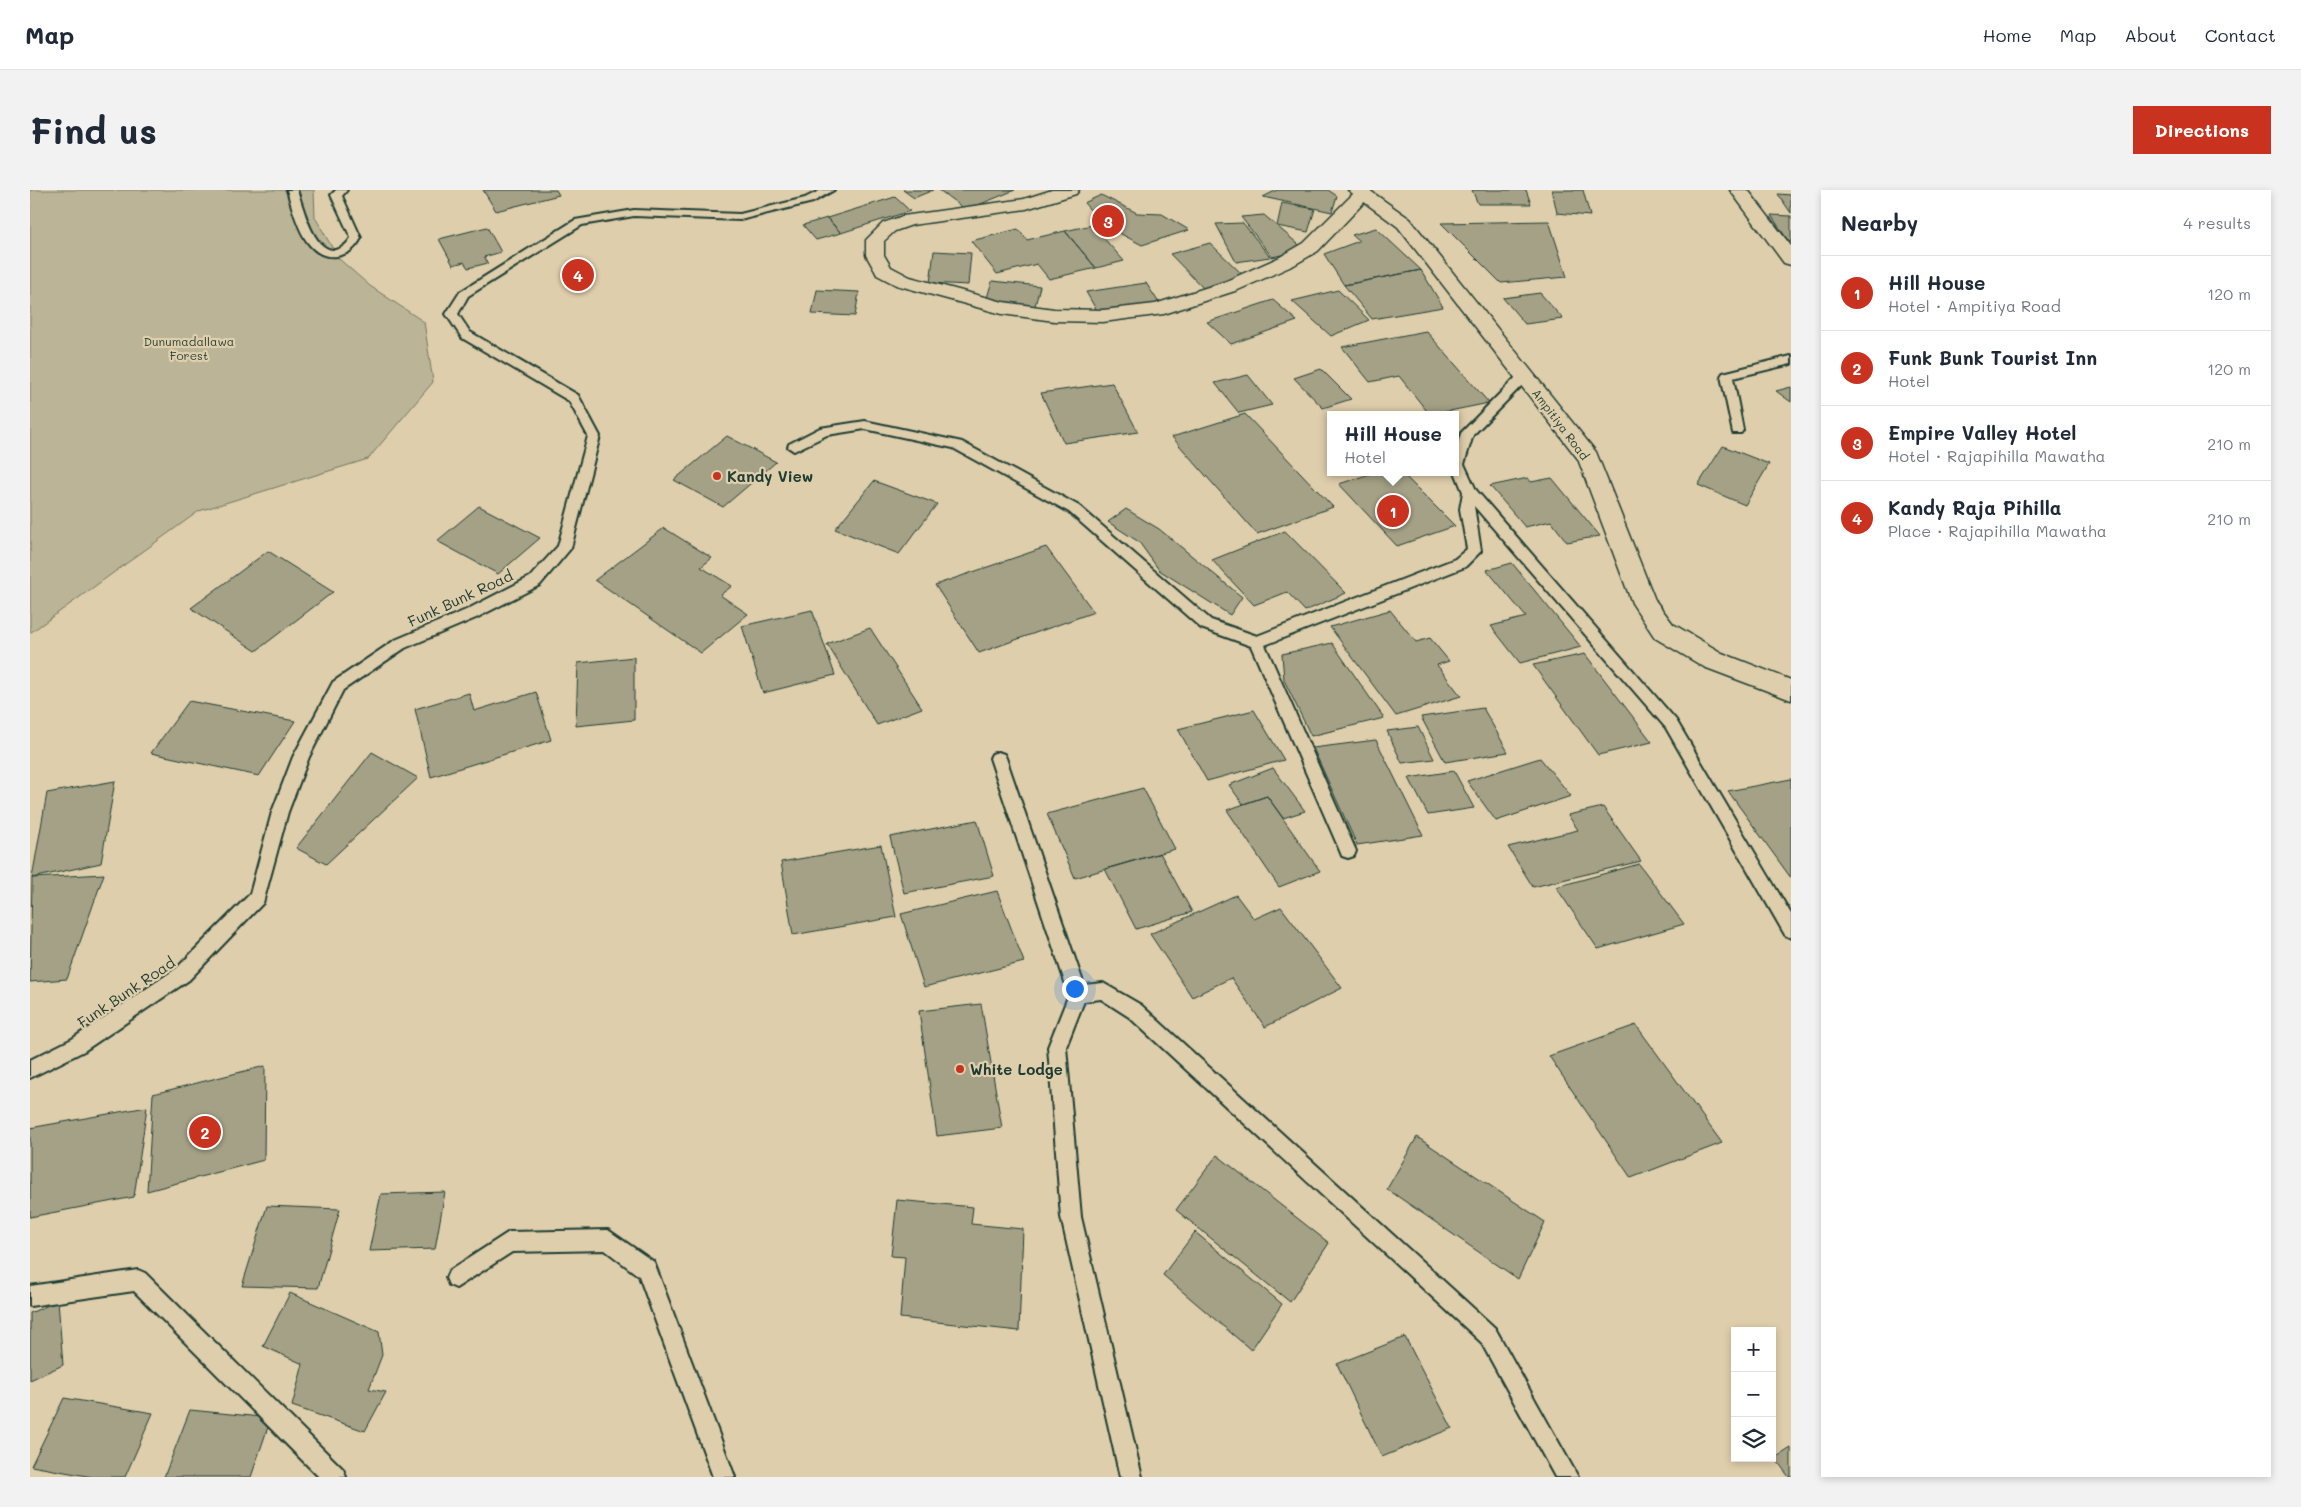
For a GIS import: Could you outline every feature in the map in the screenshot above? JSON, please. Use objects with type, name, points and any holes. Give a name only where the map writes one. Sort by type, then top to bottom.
[{"type":"street","points":[[1070,190],[1026,204],[909,220],[889,227],[875,240],[875,255],[884,271],[902,281],[1002,308],[1054,315],[1103,316],[1157,310],[1231,286],[1301,254],[1312,247],[1360,192]]},
{"type":"street","points":[[1739,190],[1791,259]]},
{"type":"street","name":"Ampitiya Road","points":[[1360,192],[1404,223],[1588,457],[1644,603],[1664,630],[1713,660],[1791,690]]},
{"type":"lane","points":[[292,190],[311,240],[319,249],[330,254],[343,252],[352,247],[356,238],[336,195],[342,190]]},
{"type":"lane","name":"Funk Bunk Road","points":[[30,1069],[78,1044],[183,974],[257,898],[280,812],[301,757],[338,686],[400,644],[472,614],[535,581],[564,548],[594,436],[574,398],[466,335],[452,314],[464,294],[579,222],[634,213],[740,217],[808,200],[829,190]]},
{"type":"lane","points":[[1737,430],[1727,376],[1791,360]]},
{"type":"lane","points":[[1459,461],[1467,434],[1524,375]]},
{"type":"lane","points":[[794,447],[824,432],[865,425],[957,445],[1074,509],[1206,624],[1258,642],[1460,563],[1474,551],[1467,509],[1470,492]]},
{"type":"lane","points":[[1459,466],[1470,492],[1671,724],[1791,930]]},
{"type":"lane","points":[[1258,642],[1348,850]]},
{"type":"lane","points":[[998,758],[1078,994],[1057,1047],[1071,1217],[1131,1477]]},
{"type":"lane","points":[[1078,994],[1104,991],[1135,1011],[1488,1335],[1567,1477]]},
{"type":"lane","points":[[456,1278],[509,1242],[608,1240],[647,1269],[724,1477]]},
{"type":"lane","points":[[30,1296],[138,1280],[335,1477]]},
{"type":"green space","name":"Dunumadallawa Forest","points":[[30,190],[314,190],[315,217],[338,258],[370,286],[424,322],[433,382],[368,459],[199,511],[30,633]]},
{"type":"building","points":[[483,190],[556,190],[559,195],[496,211]]},
{"type":"building","points":[[903,190],[933,190],[914,198]]},
{"type":"building","points":[[939,190],[1015,190],[966,210]]},
{"type":"building","points":[[1277,190],[1328,190],[1337,196],[1332,212],[1263,197]]},
{"type":"building","points":[[1472,190],[1526,190],[1531,204],[1478,204]]},
{"type":"building","points":[[1552,190],[1583,190],[1590,216],[1557,213]]},
{"type":"building","points":[[1778,194],[1791,195],[1791,213]]},
{"type":"building","points":[[1101,195],[1137,213],[1162,214],[1189,230],[1142,245],[1104,225],[1084,203]]},
{"type":"building","points":[[895,197],[910,211],[841,233],[827,218]]},
{"type":"building","points":[[1282,203],[1315,209],[1308,232],[1277,226]]},
{"type":"building","points":[[1264,215],[1305,250],[1272,257],[1241,217]]},
{"type":"building","points":[[1771,215],[1791,216],[1791,242],[1789,242]]},
{"type":"building","points":[[827,218],[841,233],[816,240],[803,225]]},
{"type":"building","points":[[1549,221],[1567,277],[1501,283],[1441,223]]},
{"type":"building","points":[[1243,223],[1270,257],[1236,262],[1216,224]]},
{"type":"building","points":[[1092,225],[1124,261],[1096,268],[1065,231]]},
{"type":"building","points":[[487,227],[501,252],[484,257],[488,263],[468,268],[464,262],[453,265],[439,239]]},
{"type":"building","points":[[1376,228],[1421,270],[1344,285],[1324,254],[1359,241],[1352,235]]},
{"type":"building","points":[[1018,229],[1027,240],[1065,231],[1096,268],[1049,279],[1037,264],[997,274],[971,241]]},
{"type":"building","points":[[1210,243],[1246,278],[1204,289],[1170,254]]},
{"type":"building","points":[[934,251],[971,253],[968,285],[930,283]]},
{"type":"building","points":[[1421,270],[1443,307],[1372,319],[1344,285]]},
{"type":"building","points":[[992,281],[1040,286],[1035,306],[986,301]]},
{"type":"building","points":[[1146,283],[1161,306],[1100,316],[1086,292]]},
{"type":"building","points":[[817,290],[859,292],[855,316],[812,314]]},
{"type":"building","points":[[1338,290],[1369,320],[1331,336],[1292,301]]},
{"type":"building","points":[[1540,293],[1563,319],[1525,324],[1503,298]]},
{"type":"building","points":[[1273,300],[1297,321],[1231,344],[1207,322]]},
{"type":"building","points":[[1426,331],[1489,403],[1450,411],[1427,411],[1399,376],[1370,382],[1342,347]]},
{"type":"building","points":[[1321,369],[1351,399],[1323,408],[1294,378]]},
{"type":"building","points":[[1248,375],[1272,405],[1239,413],[1215,383]]},
{"type":"building","points":[[1112,383],[1138,432],[1064,443],[1041,393]]},
{"type":"building","points":[[1791,387],[1791,402],[1776,391]]},
{"type":"building","points":[[1245,414],[1333,507],[1257,534],[1172,437]]},
{"type":"building","points":[[727,436],[776,462],[723,507],[674,480]]},
{"type":"building","points":[[1723,446],[1769,464],[1745,505],[1698,485]]},
{"type":"building","points":[[1364,476],[1405,476],[1455,526],[1397,546],[1339,484]]},
{"type":"building","points":[[1528,478],[1531,482],[1552,478],[1600,536],[1567,542],[1551,521],[1525,527],[1490,486]]},
{"type":"building","points":[[874,481],[937,504],[899,554],[835,529]]},
{"type":"building","points":[[479,506],[540,538],[498,574],[437,541]]},
{"type":"building","points":[[1126,509],[1159,529],[1242,597],[1230,615],[1159,570],[1139,542],[1108,522]]},
{"type":"building","points":[[664,528],[712,558],[701,567],[732,586],[720,595],[748,614],[701,653],[595,580]]},
{"type":"building","points":[[1285,531],[1346,593],[1305,611],[1287,592],[1254,605],[1212,560]]},
{"type":"building","points":[[1046,547],[1094,612],[979,653],[935,585]]},
{"type":"building","points":[[268,551],[333,592],[256,651],[191,608]]},
{"type":"building","points":[[1512,563],[1581,647],[1520,663],[1491,626],[1526,617],[1487,570]]},
{"type":"building","points":[[812,610],[835,675],[763,693],[742,626]]},
{"type":"building","points":[[1390,610],[1416,642],[1430,638],[1449,661],[1437,665],[1461,696],[1396,716],[1330,627]]},
{"type":"building","points":[[870,628],[922,708],[877,725],[827,644]]},
{"type":"building","points":[[1332,643],[1384,718],[1311,736],[1284,680],[1282,654]]},
{"type":"building","points":[[1585,654],[1652,742],[1598,755],[1533,665]]},
{"type":"building","points":[[634,657],[634,720],[576,726],[578,663]]},
{"type":"building","points":[[536,692],[551,740],[431,777],[415,709],[469,693],[474,711]]},
{"type":"building","points":[[189,701],[295,721],[259,776],[151,753]]},
{"type":"building","points":[[1483,708],[1508,752],[1445,762],[1421,717]]},
{"type":"building","points":[[1254,710],[1284,760],[1207,781],[1178,729]]},
{"type":"building","points":[[1418,727],[1434,759],[1402,763],[1387,731]]},
{"type":"building","points":[[1376,740],[1423,835],[1357,845],[1313,748]]},
{"type":"building","points":[[372,752],[418,778],[326,864],[296,848]]},
{"type":"building","points":[[1540,758],[1571,796],[1496,821],[1467,781]]},
{"type":"building","points":[[1273,768],[1305,811],[1283,818],[1267,796],[1243,804],[1229,785]]},
{"type":"building","points":[[1454,771],[1474,808],[1428,815],[1409,778]]},
{"type":"building","points":[[1791,779],[1791,878],[1728,791]]},
{"type":"building","points":[[115,781],[101,863],[32,878],[47,793]]},
{"type":"building","points":[[1143,788],[1175,849],[1075,878],[1047,814]]},
{"type":"building","points":[[1267,796],[1320,871],[1279,887],[1227,810]]},
{"type":"building","points":[[1603,807],[1641,861],[1533,887],[1508,847],[1578,830],[1568,815]]},
{"type":"building","points":[[977,820],[994,876],[904,893],[890,837]]},
{"type":"building","points":[[881,845],[896,917],[793,935],[781,862]]},
{"type":"building","points":[[1160,853],[1192,912],[1136,929],[1105,869]]},
{"type":"building","points":[[1639,864],[1684,924],[1598,949],[1556,887]]},
{"type":"building","points":[[104,874],[67,979],[30,982],[32,878]]},
{"type":"building","points":[[997,891],[1024,962],[924,987],[901,914]]},
{"type":"building","points":[[1236,895],[1254,919],[1281,907],[1342,988],[1265,1027],[1231,978],[1192,997],[1150,934]]},
{"type":"building","name":"White Lodge","points":[[981,1004],[1002,1128],[937,1136],[919,1011]]},
{"type":"building","points":[[1636,1025],[1722,1143],[1631,1178],[1549,1056]]},
{"type":"building","points":[[265,1066],[264,1160],[147,1191],[153,1094]]},
{"type":"building","points":[[147,1107],[134,1197],[30,1217],[30,1128]]},
{"type":"building","points":[[1417,1137],[1545,1222],[1518,1279],[1387,1189]]},
{"type":"building","points":[[1217,1155],[1329,1243],[1290,1302],[1176,1210]]},
{"type":"building","points":[[445,1192],[435,1249],[369,1251],[381,1194]]},
{"type":"building","points":[[897,1200],[973,1207],[971,1224],[1023,1229],[1019,1331],[900,1318],[905,1257],[891,1256]]},
{"type":"building","points":[[267,1206],[340,1209],[318,1288],[242,1286]]},
{"type":"building","points":[[1195,1232],[1282,1304],[1251,1350],[1163,1275]]},
{"type":"building","points":[[290,1293],[379,1332],[382,1355],[369,1389],[386,1392],[365,1431],[292,1406],[303,1364],[263,1346]]},
{"type":"building","points":[[58,1301],[63,1365],[30,1380],[30,1313]]},
{"type":"building","points":[[1405,1337],[1452,1428],[1382,1457],[1337,1364]]},
{"type":"building","points":[[64,1398],[153,1413],[125,1477],[93,1477],[31,1466]]},
{"type":"building","points":[[190,1410],[271,1418],[251,1477],[164,1477]]},
{"type":"building","points":[[1791,1448],[1791,1477],[1789,1477],[1776,1457]]},
{"type":"place","name":"Empire Valley Hotel","points":[[1108,221]]},
{"type":"place","name":"Kandy Raja Pihilla","points":[[578,275]]},
{"type":"place","name":"Kandy View","points":[[717,476]]},
{"type":"place","name":"Hill House","points":[[1393,511]]},
{"type":"place","name":"White Lodge","points":[[960,1069]]},
{"type":"place","name":"Funk Bunk Tourist Inn","points":[[205,1132]]}]
